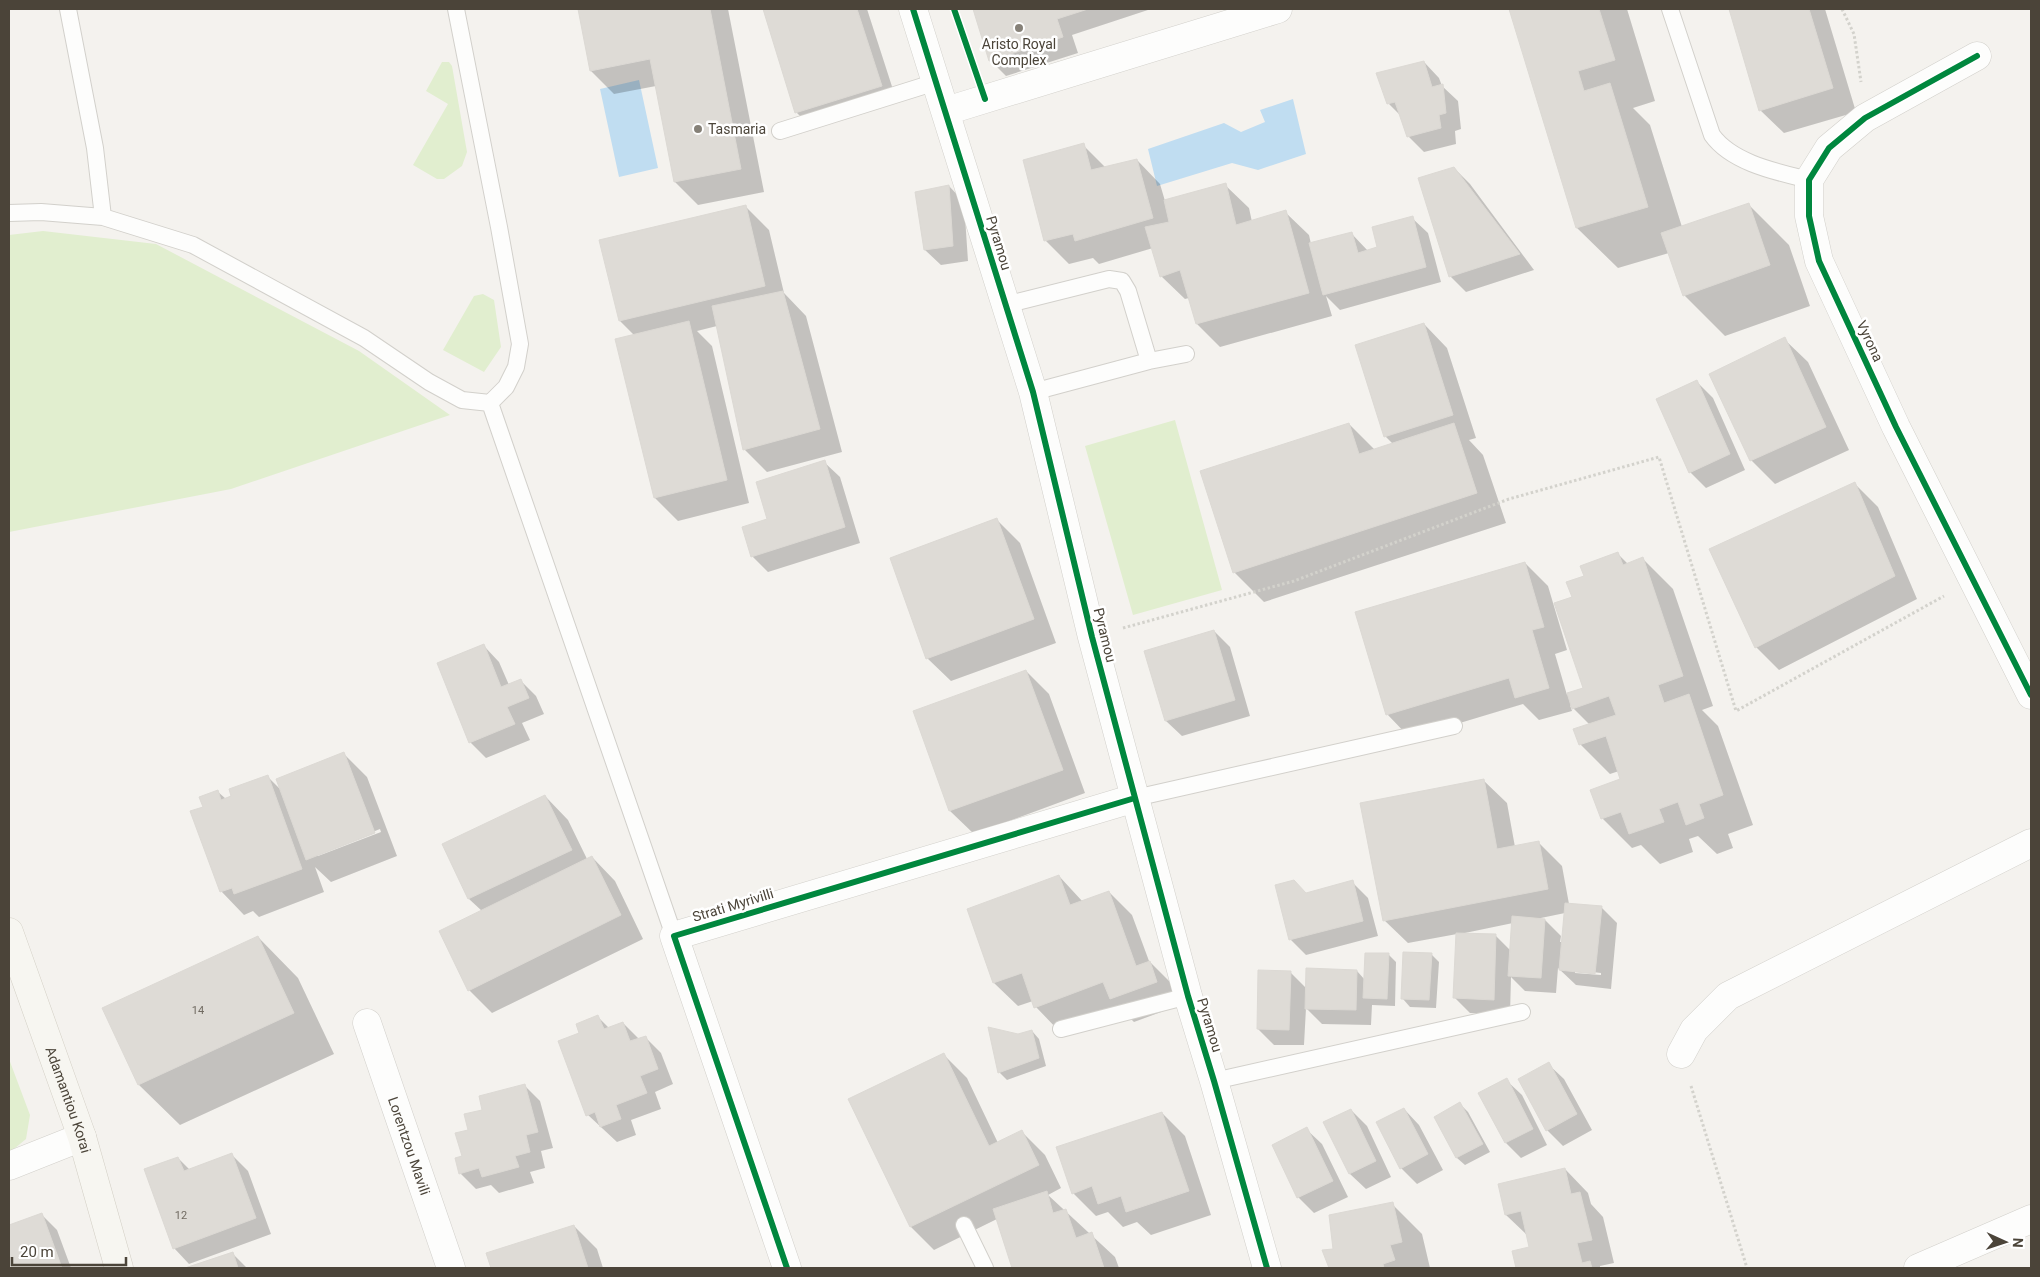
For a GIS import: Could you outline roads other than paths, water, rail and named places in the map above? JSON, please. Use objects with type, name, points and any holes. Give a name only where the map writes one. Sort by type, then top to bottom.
[{"type":"main road","name":"Adamantiou Korai","points":[[9,932],[82,1137],[120,1268]]},
{"type":"street","name":"Pyramou","points":[[913,9],[1033,392],[1092,636],[1135,798],[1188,996],[1214,1081],[1266,1268]]},
{"type":"street","points":[[946,111],[1278,9]]},
{"type":"street","points":[[1809,180],[1829,148],[1865,118],[1977,56]]},
{"type":"street","name":"Vyrona","points":[[1809,180],[1809,216],[1819,261],[1896,428],[2031,695]]},
{"type":"street","name":"Strati Myrivilli","points":[[674,936],[1135,798]]},
{"type":"street","points":[[1681,1054],[1694,1030],[1728,996],[2031,843]]},
{"type":"street","points":[[674,936],[787,1268]]},
{"type":"street","name":"Lorentzou Mavili","points":[[367,1023],[451,1268]]},
{"type":"street","points":[[9,1166],[82,1137]]},
{"type":"street","points":[[1918,1268],[2031,1219]]},
{"type":"lane","points":[[68,9],[96,148],[103,216]]},
{"type":"lane","points":[[456,9],[500,227],[520,344],[516,367],[506,387],[490,403]]},
{"type":"lane","points":[[1670,9],[1712,135],[1720,146],[1767,170],[1809,180]]},
{"type":"lane","points":[[780,131],[936,82]]},
{"type":"lane","points":[[9,213],[41,212],[103,216],[193,245],[364,338],[429,382],[462,400],[490,403]]},
{"type":"lane","points":[[1005,304],[1109,279],[1122,281],[1128,291],[1149,361]]},
{"type":"lane","points":[[1033,392],[1149,361],[1186,354]]},
{"type":"lane","points":[[490,403],[674,936]]},
{"type":"lane","points":[[1135,798],[1454,726]]},
{"type":"lane","points":[[1061,1029],[1188,996]]},
{"type":"lane","points":[[1214,1081],[1522,1012]]},
{"type":"lane","points":[[964,1225],[985,1268]]},
{"type":"water","points":[[639,80],[658,168],[619,177],[600,89]]},
{"type":"water","points":[[1293,99],[1306,154],[1258,170],[1232,163],[1157,186],[1148,149],[1224,123],[1241,132],[1265,122],[1260,110]]},
{"type":"place","name":"Aristo Royal Complex","points":[[1019,28]]},
{"type":"place","name":"Tasmaria","points":[[698,129]]}]
